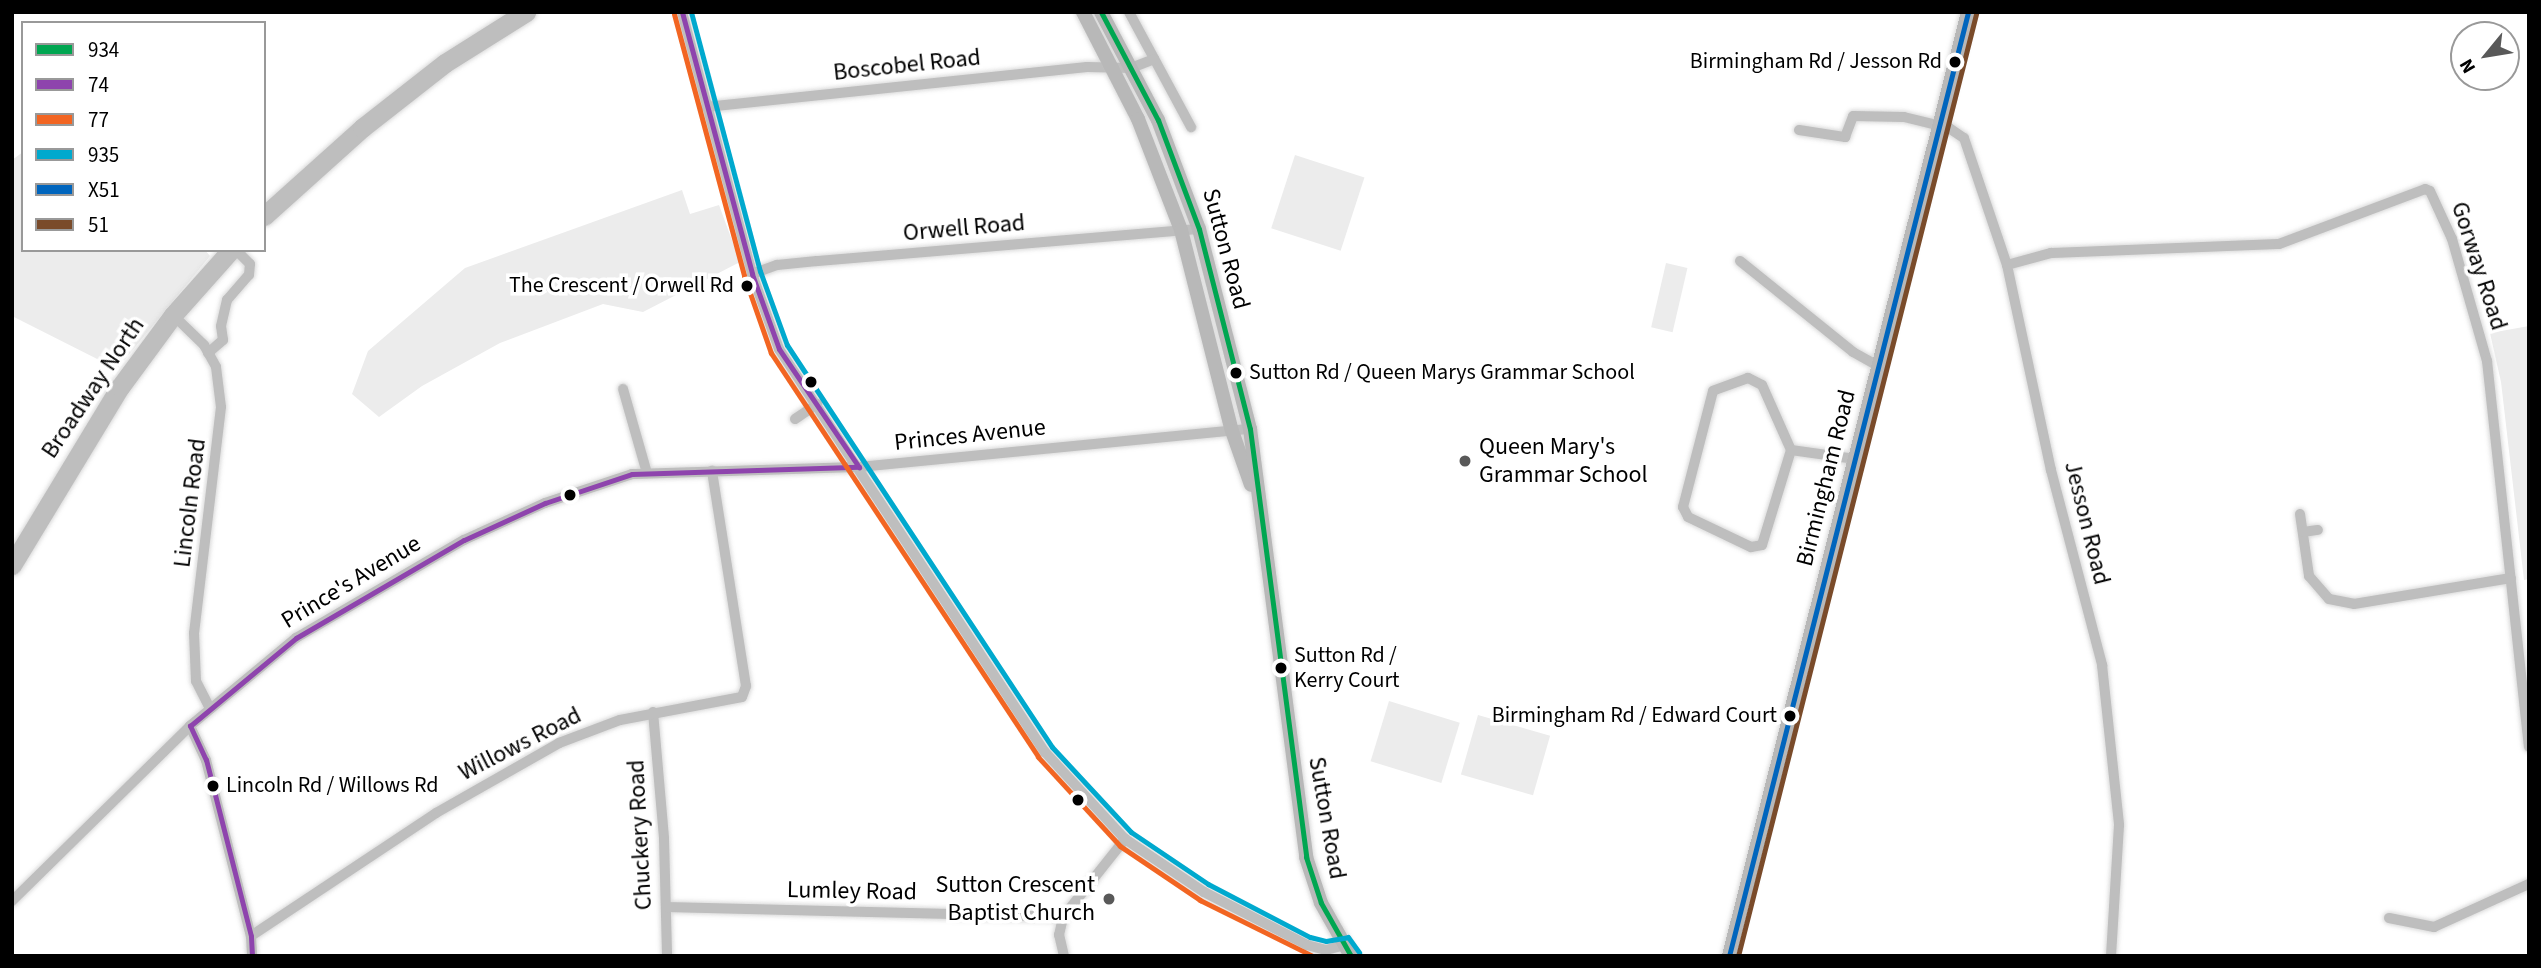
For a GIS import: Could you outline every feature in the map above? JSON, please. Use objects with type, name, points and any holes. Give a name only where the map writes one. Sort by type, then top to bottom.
[{"type":"highway","points":[[266,214],[362,128],[445,63],[526,12]]},
{"type":"highway","name":"Broadway North","points":[[12,565],[120,387],[173,315],[231,252]]},
{"type":"street","points":[[682,12],[752,274],[779,349],[1045,752],[1125,839],[1204,892],[1283,933],[1326,950],[1348,950]]},
{"type":"street","name":"Sutton Road","points":[[1083,12],[1138,119],[1181,230],[1232,431],[1260,513]]},
{"type":"street","name":"Sutton Road","points":[[1101,12],[1181,171],[1199,229],[1250,429],[1306,857],[1321,903],[1348,950]]},
{"type":"street","points":[[1129,12],[1191,127]]},
{"type":"street","name":"Birmingham Road","points":[[1729,956],[1968,12]]},
{"type":"street","points":[[1131,68],[1154,59]]},
{"type":"street","name":"Boscobel Road","points":[[706,107],[1131,68]]},
{"type":"street","points":[[1799,130],[1845,137],[1853,116],[1904,117],[1939,125]]},
{"type":"street","name":"Jesson Road","points":[[1939,125],[1964,138],[2007,265],[2051,470],[2102,665],[2119,825],[2111,956]]},
{"type":"street","name":"Gorway Road","points":[[2007,265],[2051,253],[2279,244],[2425,189],[2430,191],[2452,239],[2487,361],[2529,747]]},
{"type":"street","name":"Orwell Road","points":[[752,274],[777,265],[1199,229]]},
{"type":"street","points":[[208,352],[223,340],[220,326],[227,300],[249,275],[250,264],[235,252]]},
{"type":"street","points":[[1740,261],[1853,352],[1878,366]]},
{"type":"street","name":"Lincoln Road","points":[[173,315],[208,352],[216,367],[221,415],[194,633],[196,681],[210,709]]},
{"type":"street","points":[[1748,378],[1762,385],[1791,450],[1762,545],[1751,547],[1688,517],[1683,507],[1713,391],[1748,378]]},
{"type":"street","points":[[623,389],[647,472]]},
{"type":"street","points":[[794,419],[817,404]]},
{"type":"street","name":"Princes Avenue","points":[[712,471],[859,467],[1250,429]]},
{"type":"street","points":[[1791,450],[1855,459]]},
{"type":"street","name":"Prince's Avenue","points":[[12,901],[190,726],[331,614],[464,540],[545,503],[647,472],[712,471]]},
{"type":"street","name":"Willows Road","points":[[251,936],[505,772],[559,743],[653,712],[733,702],[742,697],[746,687],[712,471]]},
{"type":"street","points":[[2300,514],[2309,576],[2329,599],[2354,604],[2511,578]]},
{"type":"street","points":[[2303,532],[2318,530]]},
{"type":"street","name":"Chuckery Road","points":[[653,712],[667,956]]},
{"type":"street","points":[[190,726],[206,760],[251,936],[252,956]]},
{"type":"street","points":[[1064,956],[1059,935],[1063,917],[1125,839]]},
{"type":"street","points":[[2389,918],[2434,927],[2529,884]]},
{"type":"street","name":"Lumley Road","points":[[666,907],[1063,917]]},
{"type":"shaded area","points":[[21,153],[21,252],[207,252],[210,256],[117,369],[12,316],[12,160]]},
{"type":"shaded area","points":[[1295,155],[1364,178],[1341,251],[1271,228]]},
{"type":"shaded area","points":[[682,190],[690,214],[719,205],[740,262],[643,312],[603,304],[500,343],[422,386],[379,417],[352,394],[368,351],[465,268]]},
{"type":"shaded area","points":[[1666,263],[1687,268],[1673,332],[1651,327]]},
{"type":"shaded area","points":[[2529,326],[2529,579],[2524,580],[2501,382],[2490,333]]},
{"type":"shaded area","points":[[1389,701],[1460,723],[1441,783],[1371,761]]},
{"type":"shaded area","points":[[1478,715],[1550,736],[1533,795],[1461,775]]},
{"type":"transit line","name":"74","points":[[682,12],[752,274],[779,349],[859,467]]},
{"type":"transit line","name":"935","points":[[691,12],[760,271],[787,345],[1052,747],[1131,832],[1208,884],[1310,937],[1326,941],[1348,937],[1359,952]]},
{"type":"transit line","name":"934","points":[[1101,12],[1158,120],[1199,229],[1250,429],[1306,857],[1321,903],[1351,956]]},
{"type":"transit line","name":"X51","points":[[1729,956],[1968,12]]},
{"type":"transit line","name":"77","points":[[674,14],[744,276],[771,353],[1038,757],[1120,846],[1200,900],[1313,956]]},
{"type":"transit line","name":"51","points":[[1738,956],[1976,14]]},
{"type":"transit line","name":"74","points":[[252,956],[251,936],[206,760],[190,726],[296,638],[464,540],[545,503],[632,474],[859,467]]},
{"type":"place","name":"Birmingham Rd / Jesson Rd","points":[[1955,62]]},
{"type":"place","name":"The Crescent / Orwell Rd","points":[[747,286]]},
{"type":"place","name":"Sutton Rd / Queen Marys Grammar School","points":[[1236,373]]},
{"type":"place","name":"Queen Mary's Grammar School","points":[[1465,461]]},
{"type":"place","name":"Sutton Rd / Kerry Court","points":[[1281,668]]},
{"type":"place","name":"Birmingham Rd / Edward Court","points":[[1790,716]]},
{"type":"place","name":"Lincoln Rd / Willows Rd","points":[[213,786]]},
{"type":"place","name":"Sutton Crescent Baptist Church","points":[[1109,899]]}]
